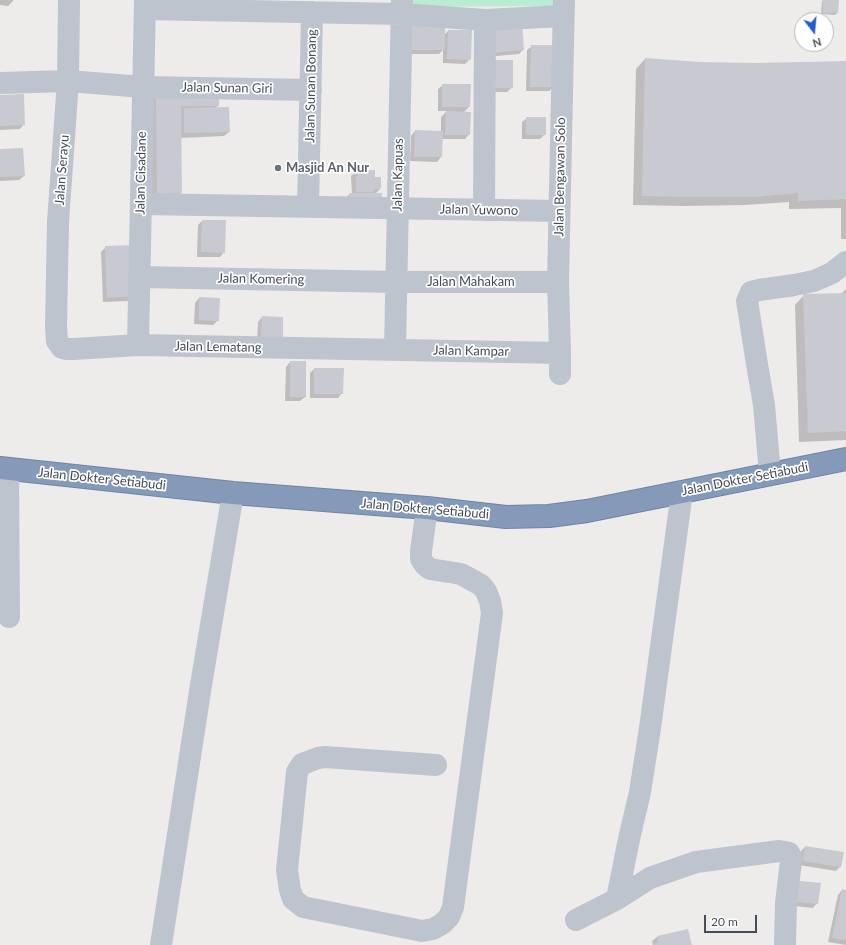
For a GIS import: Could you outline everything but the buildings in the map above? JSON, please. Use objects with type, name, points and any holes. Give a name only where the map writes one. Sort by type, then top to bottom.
[{"type":"highway","name":"Jalan Dokter Setiabudi","points":[[4,468],[233,493],[427,508],[506,517],[549,516],[586,511],[846,459]]},
{"type":"street","name":"Jalan Serayu","points":[[57,341],[58,222],[68,81],[69,0]]},
{"type":"street","points":[[145,5],[312,12],[395,7],[485,20],[564,8]]},
{"type":"street","name":"Jalan Cisadane","points":[[138,345],[145,5]]},
{"type":"street","name":"Jalan Kapuas","points":[[388,350],[395,7]]},
{"type":"street","name":"Jalan Bengawan Solo","points":[[560,364],[558,282],[564,8]]},
{"type":"street","name":"Jalan Sunan Bonang","points":[[308,207],[312,12]]},
{"type":"street","points":[[484,210],[485,20]]},
{"type":"street","name":"Jalan Sunan Giri","points":[[0,83],[68,81],[143,87],[310,90]]},
{"type":"street","name":"Jalan Yuwono","points":[[140,204],[560,211]]},
{"type":"street","points":[[770,474],[764,405],[747,301],[751,292],[794,286],[814,280],[832,273],[846,262]]},
{"type":"street","name":"Jalan Komering","points":[[139,277],[390,281]]},
{"type":"street","name":"Jalan Mahakam","points":[[390,281],[558,282]]},
{"type":"street","name":"Jalan Lematang","points":[[57,341],[62,348],[67,349],[138,345],[388,350]]},
{"type":"street","name":"Jalan Kampar","points":[[388,350],[560,364]]},
{"type":"street","points":[[4,468],[9,617]]},
{"type":"street","points":[[617,899],[640,792],[648,743],[682,492]]},
{"type":"street","points":[[161,945],[201,685],[233,493]]},
{"type":"street","points":[[427,508],[420,551],[421,559],[424,565],[430,568],[460,574],[481,585],[486,591],[490,601],[492,613],[454,907],[449,917],[442,924],[433,929],[422,931],[303,907],[293,899],[287,870],[298,772],[302,764],[318,758],[325,758],[436,765]]},
{"type":"street","points":[[576,920],[617,899],[650,878],[696,862],[779,851],[789,853],[791,857],[786,903],[785,945]]},
{"type":"green space","points":[[409,0],[558,0],[558,6],[409,7]]},
{"type":"place","name":"Masjid An Nur","points":[[278,168]]}]
